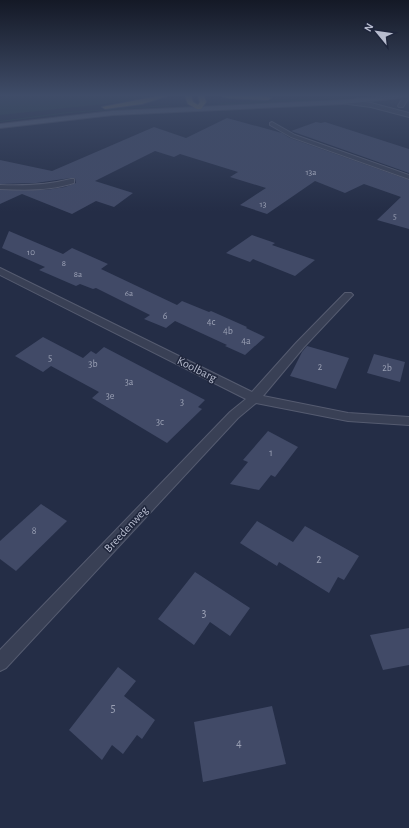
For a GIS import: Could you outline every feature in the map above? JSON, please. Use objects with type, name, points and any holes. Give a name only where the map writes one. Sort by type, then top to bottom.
[{"type":"street","points":[[290,135],[409,177]]},
{"type":"street","points":[[0,187],[32,188],[59,186],[71,181]]},
{"type":"street","name":"Koolbarg","points":[[0,271],[254,398],[348,416],[409,421]]},
{"type":"street","name":"Breedenweg","points":[[0,662],[234,415],[254,398],[300,345],[348,295]]},
{"type":"building","points":[[136,135],[176,135],[186,138],[193,135],[285,135],[290,138],[409,180],[409,229],[377,220],[401,197],[364,184],[345,193],[315,181],[267,214],[240,205],[266,188],[230,177],[238,172],[180,154],[174,157],[155,151],[95,181],[133,193],[114,207],[96,201],[72,214],[22,194],[0,204],[0,190],[46,190],[65,187],[76,183],[75,178],[71,178],[36,183],[0,184],[0,160],[52,171]]},
{"type":"building","points":[[301,135],[364,135],[409,149],[409,173]]},
{"type":"building","points":[[9,231],[63,254],[72,248],[108,264],[101,269],[177,305],[182,301],[209,312],[211,311],[247,327],[246,328],[265,337],[245,355],[175,321],[166,328],[144,319],[150,315],[96,288],[93,289],[80,284],[76,286],[39,270],[45,267],[2,248]]},
{"type":"building","points":[[252,235],[275,243],[272,245],[315,260],[295,276],[253,259],[250,262],[226,253]]},
{"type":"building","points":[[43,337],[83,358],[91,351],[96,354],[104,347],[205,400],[198,407],[202,409],[167,443],[92,398],[99,392],[51,366],[43,372],[15,356]]},
{"type":"building","points":[[307,346],[349,358],[336,389],[290,376],[302,352]]},
{"type":"building","points":[[374,354],[405,362],[400,382],[367,373]]},
{"type":"building","points":[[268,431],[298,447],[275,477],[271,475],[259,490],[230,484],[248,462],[243,460]]},
{"type":"building","points":[[41,504],[67,521],[16,571],[0,559],[0,541]]},
{"type":"building","points":[[257,521],[293,542],[305,526],[359,556],[344,580],[338,577],[329,593],[279,562],[277,566],[240,543]]},
{"type":"building","points":[[195,572],[250,608],[230,636],[210,622],[194,645],[158,619]]},
{"type":"building","points":[[409,628],[409,665],[383,670],[370,635]]},
{"type":"building","points":[[118,667],[136,681],[124,696],[155,720],[142,739],[137,735],[123,754],[112,745],[102,760],[69,730]]},
{"type":"building","points":[[272,706],[286,764],[203,782],[194,722]]}]
